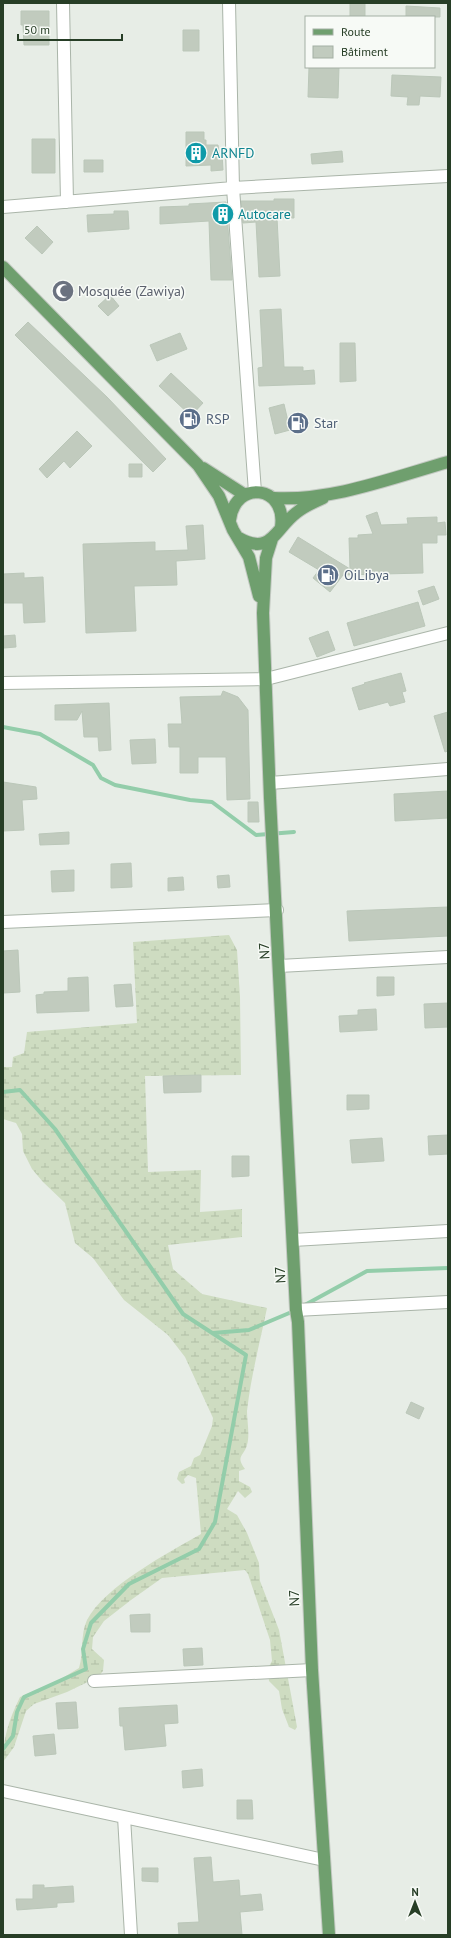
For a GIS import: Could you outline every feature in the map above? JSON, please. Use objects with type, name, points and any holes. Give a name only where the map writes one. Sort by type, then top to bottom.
[{"type":"main road","points":[[3,266],[198,465],[219,496],[233,530],[239,538],[254,570],[263,613]]},
{"type":"main road","points":[[230,520],[231,510],[236,501],[250,494],[265,493],[274,498],[292,499],[327,495],[448,462]]},
{"type":"main road","points":[[198,465],[250,494]]},
{"type":"main road","points":[[239,538],[248,543],[258,544],[272,539],[296,513],[327,495]]},
{"type":"main road","points":[[274,498],[282,511],[282,527]]},
{"type":"main road","points":[[263,613],[266,558],[272,539]]},
{"type":"main road","name":"N7","points":[[263,613],[296,1310],[299,1338],[312,1670],[329,1935]]},
{"type":"street","points":[[63,3],[67,202]]},
{"type":"street","points":[[229,3],[233,188],[250,494]]},
{"type":"street","points":[[3,207],[233,188],[448,176]]},
{"type":"street","points":[[3,683],[266,679],[448,633]]},
{"type":"street","points":[[270,783],[448,769]]},
{"type":"street","points":[[3,922],[277,910]]},
{"type":"street","points":[[280,966],[448,958]]},
{"type":"street","points":[[293,1240],[448,1231]]},
{"type":"street","points":[[296,1310],[448,1302]]},
{"type":"street","points":[[94,1681],[312,1670]]},
{"type":"street","points":[[3,1791],[324,1860]]},
{"type":"street","points":[[124,1817],[131,1935]]},
{"type":"green space","points":[[229,935],[237,950],[240,997],[241,1075],[145,1076],[148,1172],[201,1170],[200,1212],[242,1209],[242,1237],[168,1245],[173,1269],[202,1294],[267,1308],[253,1372],[247,1411],[248,1441],[246,1449],[240,1459],[245,1469],[239,1471],[239,1481],[250,1487],[252,1492],[245,1498],[238,1491],[227,1509],[237,1515],[247,1533],[259,1563],[260,1581],[279,1630],[297,1727],[295,1730],[289,1727],[282,1709],[279,1691],[269,1681],[268,1668],[272,1661],[270,1640],[248,1574],[245,1570],[162,1578],[104,1621],[93,1637],[92,1649],[104,1660],[103,1671],[98,1677],[67,1692],[34,1704],[26,1711],[14,1747],[3,1762],[7,1729],[20,1697],[56,1682],[79,1668],[85,1626],[87,1620],[96,1607],[122,1583],[138,1571],[201,1534],[196,1478],[188,1475],[184,1479],[185,1483],[182,1484],[177,1479],[179,1472],[191,1466],[194,1458],[200,1455],[212,1426],[213,1418],[185,1357],[168,1335],[124,1300],[93,1258],[75,1243],[65,1203],[32,1169],[23,1151],[22,1134],[16,1123],[3,1119],[3,1067],[12,1067],[13,1057],[24,1053],[27,1032],[137,1023],[133,942]]},
{"type":"building","points":[[350,3],[365,3],[365,16],[350,16]]},
{"type":"building","points":[[406,6],[440,8],[440,17],[406,16]]},
{"type":"building","points":[[21,11],[49,11],[49,45],[24,45],[23,25],[21,25]]},
{"type":"building","points":[[183,30],[199,30],[199,51],[183,51]]},
{"type":"building","points":[[309,68],[339,68],[338,98],[308,97]]},
{"type":"building","points":[[392,75],[441,77],[440,97],[420,96],[419,105],[407,105],[408,97],[391,96]]},
{"type":"building","name":"ARNFD","points":[[186,132],[204,132],[204,140],[206,140],[206,145],[218,145],[219,153],[222,153],[223,170],[211,171],[211,165],[186,166]]},
{"type":"building","points":[[32,139],[55,139],[55,173],[32,173]]},
{"type":"building","points":[[342,151],[343,162],[312,164],[311,154]]},
{"type":"building","points":[[84,160],[103,160],[103,172],[84,172]]},
{"type":"building","points":[[274,199],[294,199],[294,218],[277,218],[280,276],[259,277],[256,222],[243,223],[241,201],[274,201]]},
{"type":"building","points":[[226,202],[232,280],[211,280],[209,221],[160,224],[160,207]]},
{"type":"building","points":[[114,211],[128,211],[129,229],[88,232],[87,215],[114,214]]},
{"type":"building","points":[[37,226],[53,242],[42,254],[25,238]]},
{"type":"building","points":[[110,295],[119,306],[108,316],[98,306]]},
{"type":"building","points":[[281,309],[284,367],[303,367],[303,371],[314,370],[315,384],[259,386],[258,368],[263,367],[260,310]]},
{"type":"building","points":[[28,322],[107,397],[166,459],[153,472],[15,335]]},
{"type":"building","points":[[180,333],[187,349],[157,361],[150,345]]},
{"type":"building","points":[[340,343],[355,343],[356,381],[340,382]]},
{"type":"building","points":[[171,373],[203,403],[191,416],[159,386]]},
{"type":"building","points":[[284,404],[290,430],[275,434],[269,408]]},
{"type":"building","points":[[77,431],[92,446],[70,468],[64,461],[47,478],[39,469]]},
{"type":"building","points":[[129,464],[142,464],[142,477],[129,477]]},
{"type":"building","points":[[377,512],[381,525],[408,524],[407,518],[437,517],[437,523],[445,522],[446,535],[437,535],[437,543],[422,543],[423,573],[343,575],[330,592],[313,578],[319,570],[289,552],[298,537],[350,569],[349,538],[358,538],[358,535],[373,534],[366,516]]},
{"type":"building","points":[[203,525],[205,559],[176,561],[177,585],[134,586],[136,631],[86,633],[83,544],[155,542],[155,551],[188,550],[186,526]]},
{"type":"building","points":[[24,573],[24,578],[43,577],[45,622],[24,623],[23,603],[3,603],[3,574]]},
{"type":"building","points":[[434,586],[439,599],[423,605],[418,591]]},
{"type":"building","points":[[418,602],[425,626],[354,646],[347,623]]},
{"type":"building","points":[[328,631],[335,650],[317,657],[309,638]]},
{"type":"building","points":[[15,635],[16,647],[4,648],[3,636]]},
{"type":"building","points":[[401,673],[406,691],[402,692],[405,702],[390,706],[388,702],[359,710],[352,688],[365,684],[364,683]]},
{"type":"building","points":[[223,691],[238,697],[248,710],[250,799],[227,800],[226,757],[198,757],[198,773],[180,773],[180,747],[169,747],[168,724],[182,724],[180,697],[221,696]]},
{"type":"building","points":[[109,703],[111,750],[99,751],[98,737],[84,737],[82,711],[77,720],[55,720],[55,705]]},
{"type":"building","points":[[448,712],[448,751],[445,752],[434,716]]},
{"type":"building","points":[[155,739],[156,763],[132,764],[130,740]]},
{"type":"building","points":[[3,782],[36,787],[37,799],[22,800],[24,830],[3,831]]},
{"type":"building","points":[[448,791],[448,818],[395,821],[394,794]]},
{"type":"building","points":[[248,802],[258,802],[259,822],[248,822]]},
{"type":"building","points":[[69,832],[69,844],[40,845],[39,834]]},
{"type":"building","points":[[131,863],[132,887],[111,888],[111,864]]},
{"type":"building","points":[[74,870],[74,891],[52,892],[51,871]]},
{"type":"building","points":[[229,875],[230,887],[218,888],[217,876]]},
{"type":"building","points":[[183,877],[184,890],[168,891],[168,878]]},
{"type":"building","points":[[448,907],[448,936],[349,941],[347,911]]},
{"type":"building","points":[[18,950],[20,992],[3,993],[3,951]]},
{"type":"building","points":[[88,977],[89,1011],[37,1013],[36,995],[44,994],[44,992],[68,991],[68,978]]},
{"type":"building","points":[[377,977],[394,977],[394,995],[377,996]]},
{"type":"building","points":[[131,984],[133,1006],[116,1007],[114,985]]},
{"type":"building","points":[[448,1003],[448,1027],[425,1028],[424,1004]]},
{"type":"building","points":[[376,1009],[377,1030],[340,1032],[339,1016],[358,1015],[358,1010]]},
{"type":"building","points":[[201,1075],[201,1092],[164,1093],[163,1076]]},
{"type":"building","points":[[347,1095],[369,1095],[369,1109],[347,1110]]},
{"type":"building","points":[[448,1135],[448,1154],[429,1155],[428,1136]]},
{"type":"building","points":[[382,1138],[384,1161],[352,1163],[350,1140]]},
{"type":"building","points":[[232,1156],[249,1156],[249,1176],[232,1177]]},
{"type":"building","points":[[411,1402],[424,1408],[419,1419],[406,1413]]},
{"type":"building","points":[[150,1614],[150,1632],[131,1632],[130,1615]]},
{"type":"building","points":[[202,1648],[203,1665],[184,1666],[183,1649]]},
{"type":"building","points":[[76,1702],[78,1728],[58,1729],[56,1703]]},
{"type":"building","points":[[177,1705],[178,1723],[164,1724],[166,1746],[125,1750],[123,1726],[120,1726],[119,1708]]},
{"type":"building","points":[[54,1734],[56,1754],[35,1756],[33,1736]]},
{"type":"building","points":[[202,1769],[203,1786],[183,1788],[182,1771]]},
{"type":"building","points":[[237,1800],[252,1800],[253,1819],[237,1819]]},
{"type":"building","points":[[211,1857],[213,1882],[239,1880],[240,1896],[261,1894],[263,1910],[240,1912],[242,1935],[179,1935],[178,1923],[199,1922],[194,1858]]},
{"type":"building","points":[[142,1868],[158,1868],[158,1882],[142,1881]]},
{"type":"building","points":[[33,1885],[44,1885],[44,1888],[73,1886],[74,1902],[57,1903],[57,1907],[17,1910],[16,1899],[33,1899]]},
{"type":"waterway","points":[[3,727],[40,734],[93,765],[101,778],[115,785],[190,800],[212,802],[256,835],[294,832]]},
{"type":"waterway","points":[[3,1092],[20,1090],[55,1129],[183,1314],[246,1355],[215,1522],[199,1549],[129,1584],[91,1623],[83,1649],[86,1669],[24,1697],[17,1712],[13,1736],[3,1749]]},
{"type":"waterway","points":[[303,1306],[367,1271],[448,1268]]},
{"type":"waterway","points":[[213,1333],[249,1330],[294,1311]]},
{"type":"place","name":"ARNFD","points":[[196,153]]},
{"type":"place","name":"Autocare","points":[[223,214]]},
{"type":"place","name":"Mosquée (Zawiya)","points":[[63,291]]},
{"type":"place","name":"RSP","points":[[190,419]]},
{"type":"place","name":"Star","points":[[298,423]]},
{"type":"place","name":"OiLibya","points":[[328,575]]}]
